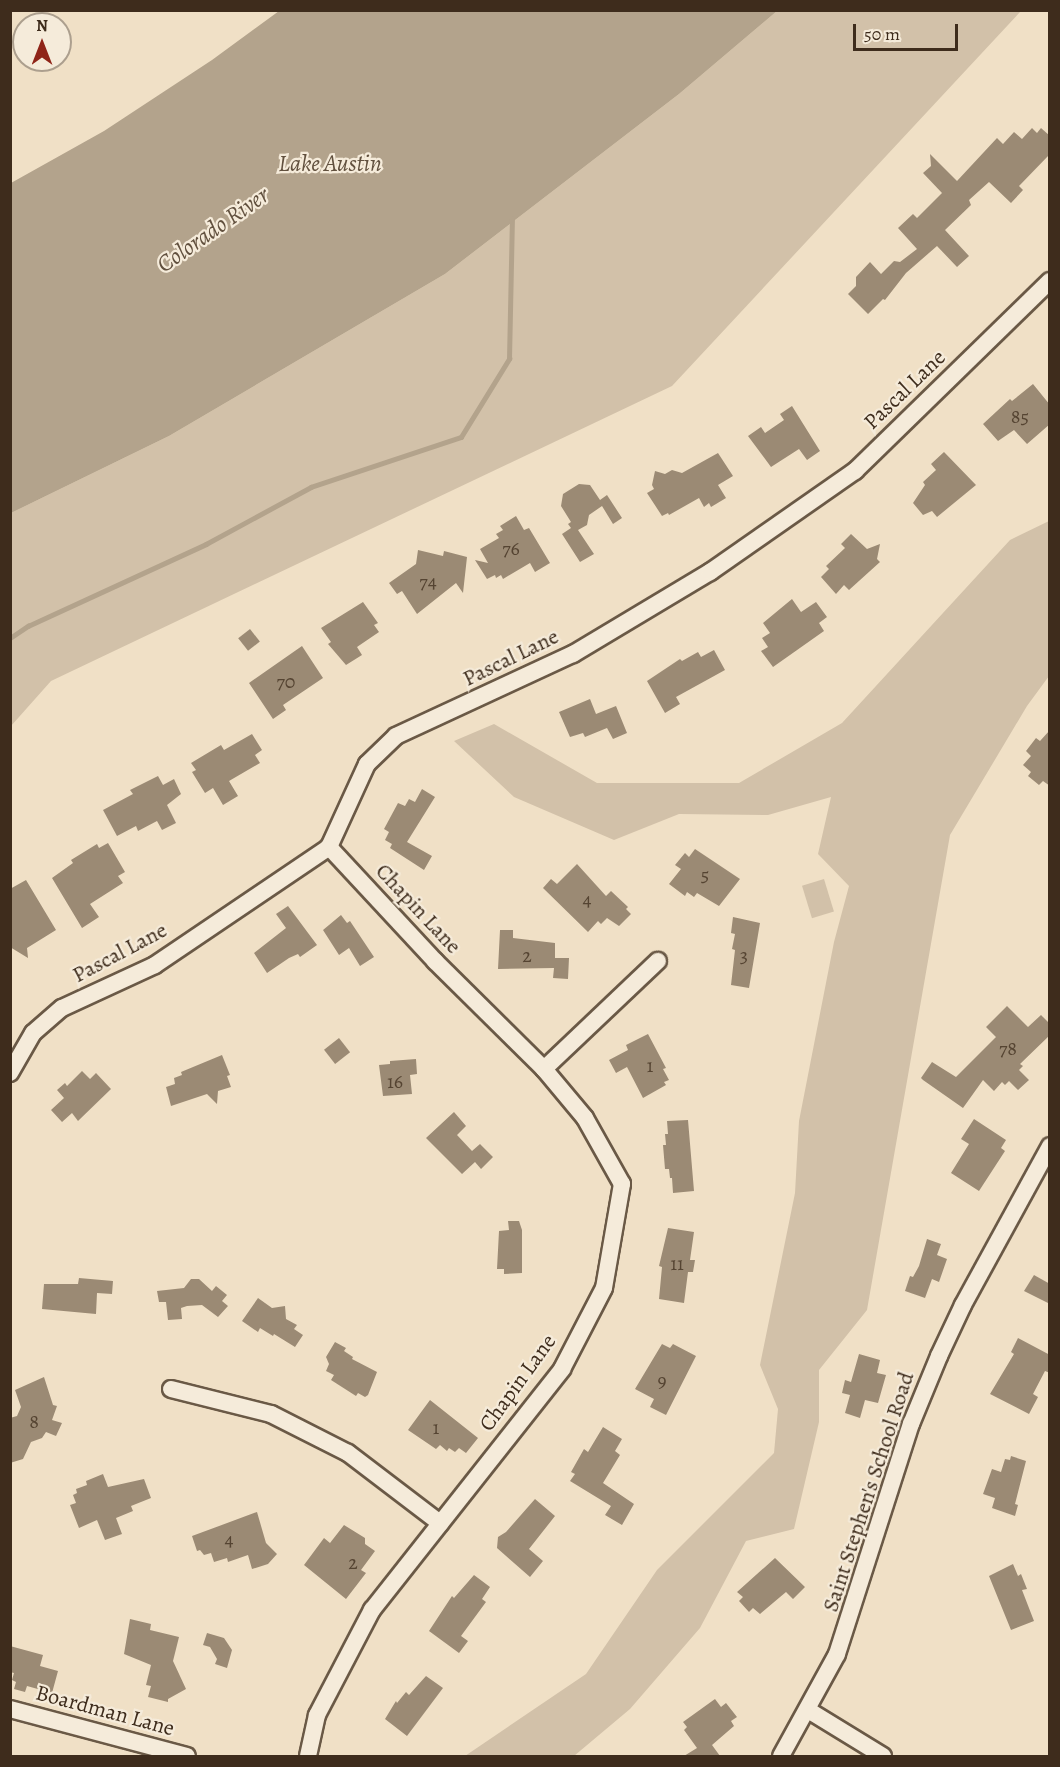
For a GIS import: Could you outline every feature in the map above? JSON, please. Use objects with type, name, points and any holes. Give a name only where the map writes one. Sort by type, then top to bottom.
[{"type":"street","name":"Pascal Lane","points":[[10,1073],[33,1033],[62,1008],[155,964],[329,847],[367,764],[396,736],[564,658],[710,572],[855,471],[1050,281]]},
{"type":"street","name":"Chapin Lane","points":[[308,1756],[317,1715],[372,1610],[562,1370],[604,1288],[622,1184],[585,1118],[544,1070],[435,961],[329,847]]},
{"type":"street","points":[[544,1070],[658,961]]},
{"type":"street","name":"Saint Stephen's School Road","points":[[781,1756],[808,1710],[848,1627],[911,1424],[931,1374],[963,1305],[1050,1146]]},
{"type":"street","points":[[171,1389],[271,1414],[348,1453],[440,1523]]},
{"type":"street","name":"Boardman Lane","points":[[10,1709],[187,1756]]},
{"type":"street","points":[[808,1710],[883,1756]]},
{"type":"shaded area","points":[[777,11],[1021,11],[672,386],[51,681],[11,726],[11,513],[169,436],[445,274],[679,94]]},
{"type":"shaded area","points":[[1049,521],[1049,676],[1027,706],[950,835],[867,1310],[819,1370],[819,1422],[794,1529],[746,1541],[700,1628],[630,1709],[574,1756],[465,1756],[586,1674],[657,1570],[774,1453],[778,1409],[760,1365],[795,1193],[799,1121],[834,942],[849,886],[818,854],[831,797],[768,815],[679,814],[614,840],[514,797],[454,741],[494,724],[597,783],[739,783],[842,723],[1010,540]]},
{"type":"shaded area","points":[[824,879],[834,912],[812,918],[802,886]]},
{"type":"water","name":"Lake Austin","points":[[279,11],[777,11],[679,94],[445,274],[169,436],[11,513],[11,183],[104,131],[212,60]]},
{"type":"building","points":[[1032,128],[1037,133],[1041,128],[1050,136],[1050,154],[1019,186],[1023,190],[1011,203],[989,182],[969,200],[971,205],[945,230],[969,256],[957,267],[937,246],[906,273],[885,300],[883,299],[868,314],[848,294],[856,286],[856,277],[870,262],[881,274],[894,261],[900,262],[917,249],[898,228],[913,214],[917,218],[942,193],[923,173],[931,166],[930,154],[957,181],[997,138],[1003,144],[1014,132],[1022,139]]},
{"type":"building","points":[[1033,384],[1050,405],[1050,424],[1027,444],[1014,430],[998,441],[983,424],[1010,399],[1012,401]]},
{"type":"building","points":[[792,406],[820,451],[807,460],[799,449],[771,467],[748,436],[761,427],[765,433],[784,420],[780,414]]},
{"type":"building","points":[[944,452],[976,485],[937,517],[932,511],[923,515],[913,503],[925,485],[923,482],[936,470],[931,464]]},
{"type":"building","points":[[718,453],[733,476],[718,485],[726,498],[711,507],[709,503],[704,507],[699,498],[669,515],[668,513],[662,516],[647,493],[654,489],[652,485],[655,471],[665,474],[672,470],[682,473]]},
{"type":"building","points":[[579,484],[590,485],[600,500],[607,495],[622,518],[613,524],[602,506],[589,515],[587,525],[578,530],[594,554],[580,562],[562,534],[571,528],[568,524],[571,522],[561,506],[563,494]]},
{"type":"building","points":[[516,516],[524,530],[529,528],[550,563],[535,572],[530,563],[503,579],[501,575],[496,578],[495,575],[487,579],[475,560],[488,563],[480,549],[499,538],[496,534],[503,530],[500,526]]},
{"type":"building","points":[[851,534],[867,549],[880,544],[877,559],[880,562],[849,590],[844,585],[836,594],[821,577],[829,569],[826,566],[845,548],[841,544]]},
{"type":"building","points":[[418,550],[443,556],[444,551],[467,557],[463,593],[456,583],[417,614],[402,591],[397,594],[389,583],[416,564]]},
{"type":"building","points":[[792,599],[801,612],[816,602],[827,617],[819,623],[824,631],[773,667],[761,651],[768,647],[762,638],[770,633],[763,623]]},
{"type":"building","points":[[363,602],[378,623],[374,625],[379,632],[357,647],[362,655],[346,665],[328,644],[331,642],[321,628]]},
{"type":"building","points":[[250,629],[260,642],[248,651],[238,638]]},
{"type":"building","points":[[302,646],[323,678],[283,705],[286,710],[273,719],[249,683]]},
{"type":"building","points":[[714,650],[725,670],[676,697],[680,704],[665,713],[647,681],[680,659],[682,661],[698,652],[701,657]]},
{"type":"building","points":[[590,699],[596,714],[616,706],[627,733],[613,739],[607,728],[585,737],[583,733],[570,737],[559,712]]},
{"type":"building","points":[[1050,730],[1050,786],[1043,781],[1039,785],[1028,776],[1031,772],[1023,765],[1031,756],[1026,751],[1036,738],[1040,741]]},
{"type":"building","points":[[252,734],[262,750],[255,755],[260,763],[229,781],[238,796],[223,805],[213,788],[205,793],[192,772],[196,770],[191,763],[221,745],[224,750]]},
{"type":"building","points":[[158,776],[163,785],[174,779],[181,794],[167,805],[176,823],[162,830],[157,821],[138,831],[136,826],[117,836],[103,810],[133,794],[130,790]]},
{"type":"building","points":[[422,789],[435,797],[407,842],[432,856],[424,870],[390,848],[392,844],[385,840],[389,832],[384,829],[398,803],[405,806],[409,799],[415,802]]},
{"type":"building","points":[[108,843],[125,872],[118,876],[123,883],[90,904],[99,917],[82,928],[52,878],[73,863],[71,860],[97,844],[99,848]]},
{"type":"building","points":[[695,849],[740,879],[719,906],[697,893],[694,897],[687,892],[685,896],[669,884],[681,869],[675,865],[685,853],[689,857]]},
{"type":"building","points":[[577,864],[606,896],[611,891],[628,907],[626,909],[631,914],[619,926],[607,918],[601,924],[598,921],[588,932],[543,888],[551,879],[557,884]]},
{"type":"building","points":[[26,880],[56,930],[27,948],[28,958],[10,947],[10,889]]},
{"type":"building","points":[[288,906],[317,945],[300,957],[298,954],[289,958],[267,973],[254,953],[286,928],[276,914]]},
{"type":"building","points":[[341,915],[347,923],[350,921],[374,957],[360,966],[349,948],[339,955],[323,930]]},
{"type":"building","points":[[733,917],[760,923],[749,988],[731,985],[735,950],[732,949],[735,934],[731,933]]},
{"type":"building","points":[[500,930],[513,930],[513,938],[555,943],[555,958],[569,958],[568,979],[553,978],[554,968],[498,969]]},
{"type":"building","points":[[1007,1006],[1028,1027],[1041,1015],[1050,1024],[1050,1035],[1020,1064],[1023,1066],[1019,1070],[1029,1080],[1018,1090],[1009,1081],[1005,1085],[1002,1082],[994,1091],[983,1080],[963,1108],[921,1078],[932,1062],[956,1077],[996,1037],[986,1027]]},
{"type":"building","points":[[648,1034],[666,1068],[663,1069],[669,1080],[664,1082],[666,1085],[643,1098],[627,1067],[616,1073],[609,1060],[628,1050],[626,1045]]},
{"type":"building","points":[[339,1038],[350,1052],[335,1064],[324,1050]]},
{"type":"building","points":[[222,1055],[230,1075],[227,1076],[231,1087],[218,1091],[217,1104],[207,1094],[171,1106],[166,1087],[175,1084],[174,1078],[182,1075],[181,1072]]},
{"type":"building","points":[[416,1059],[417,1074],[410,1075],[412,1094],[383,1096],[379,1065],[390,1064],[390,1061]]},
{"type":"building","points":[[82,1071],[90,1079],[96,1073],[111,1089],[78,1121],[72,1113],[62,1122],[51,1110],[64,1098],[57,1090],[65,1083],[67,1086]]},
{"type":"building","points":[[454,1112],[466,1126],[457,1135],[472,1151],[480,1144],[493,1157],[481,1169],[475,1162],[462,1174],[426,1138]]},
{"type":"building","points":[[974,1119],[1006,1140],[1001,1148],[1005,1151],[979,1191],[951,1173],[969,1144],[961,1139]]},
{"type":"building","points":[[688,1120],[694,1191],[673,1193],[669,1169],[665,1169],[663,1145],[666,1145],[665,1134],[668,1134],[667,1121]]},
{"type":"building","points":[[508,1221],[519,1221],[522,1230],[522,1273],[504,1274],[504,1269],[497,1269],[499,1231],[509,1230]]},
{"type":"building","points":[[668,1228],[694,1232],[690,1260],[695,1260],[693,1272],[688,1272],[684,1303],[659,1299],[662,1267],[659,1266]]},
{"type":"building","points":[[927,1239],[941,1244],[937,1255],[947,1259],[939,1282],[932,1279],[925,1298],[905,1291],[910,1276],[913,1277],[919,1266]]},
{"type":"building","points":[[1034,1275],[1050,1284],[1050,1304],[1024,1291]]},
{"type":"building","points":[[79,1278],[113,1281],[112,1294],[97,1293],[96,1314],[42,1309],[44,1284],[78,1284]]},
{"type":"building","points":[[191,1279],[199,1279],[212,1291],[216,1286],[227,1295],[222,1301],[228,1306],[218,1317],[202,1305],[187,1306],[181,1308],[182,1319],[168,1320],[166,1302],[159,1302],[157,1291],[184,1288]]},
{"type":"building","points":[[258,1298],[272,1308],[285,1306],[286,1319],[297,1325],[294,1329],[303,1335],[295,1347],[260,1328],[258,1332],[242,1321]]},
{"type":"building","points":[[1018,1338],[1050,1355],[1050,1373],[1045,1371],[1033,1394],[1038,1397],[1029,1414],[990,1394],[1014,1354],[1011,1352]]},
{"type":"building","points":[[335,1342],[346,1348],[344,1351],[353,1357],[352,1359],[377,1372],[368,1395],[365,1397],[358,1393],[356,1396],[331,1380],[334,1375],[326,1371],[329,1364],[326,1357]]},
{"type":"building","points":[[662,1344],[670,1348],[673,1344],[696,1356],[666,1415],[650,1407],[654,1399],[635,1389]]},
{"type":"building","points":[[859,1354],[880,1360],[877,1373],[886,1375],[878,1403],[865,1400],[860,1418],[845,1413],[850,1395],[842,1393],[845,1380],[851,1382]]},
{"type":"building","points":[[44,1377],[53,1405],[57,1406],[52,1420],[62,1423],[56,1436],[46,1432],[42,1438],[31,1442],[23,1459],[10,1463],[10,1418],[17,1416],[21,1407],[15,1390]]},
{"type":"building","points":[[430,1400],[478,1438],[466,1453],[459,1448],[455,1452],[449,1448],[447,1451],[440,1445],[436,1449],[408,1430]]},
{"type":"building","points":[[603,1427],[622,1439],[615,1451],[620,1455],[603,1483],[634,1504],[622,1525],[605,1515],[611,1506],[570,1481],[575,1474],[571,1472],[584,1449],[588,1452]]},
{"type":"building","points":[[1011,1456],[1026,1461],[1015,1504],[1018,1505],[1015,1516],[992,1508],[995,1498],[983,1494],[992,1469],[1001,1472],[1005,1459],[1010,1460]]},
{"type":"building","points":[[103,1474],[108,1487],[144,1479],[151,1498],[131,1506],[133,1511],[116,1518],[122,1534],[105,1540],[97,1520],[79,1528],[70,1505],[76,1503],[73,1495],[77,1493],[76,1489],[87,1485],[86,1481]]},
{"type":"building","points":[[535,1499],[555,1516],[529,1549],[543,1561],[530,1577],[497,1548],[498,1537],[506,1532]]},
{"type":"building","points":[[257,1512],[266,1543],[277,1554],[268,1564],[252,1569],[248,1555],[228,1562],[227,1558],[214,1562],[211,1553],[204,1555],[200,1550],[197,1551],[192,1536]]},
{"type":"building","points":[[344,1525],[365,1538],[365,1544],[375,1551],[361,1570],[366,1573],[346,1599],[304,1565],[324,1538],[330,1543]]},
{"type":"building","points":[[775,1558],[805,1587],[793,1599],[786,1592],[760,1614],[753,1608],[749,1612],[739,1601],[743,1597],[737,1592]]},
{"type":"building","points":[[1013,1564],[1018,1576],[1021,1574],[1027,1589],[1022,1590],[1034,1621],[1011,1630],[989,1576]]},
{"type":"building","points":[[474,1575],[490,1587],[482,1599],[486,1602],[461,1636],[468,1641],[459,1653],[429,1631],[452,1596],[454,1598]]},
{"type":"building","points":[[130,1619],[151,1624],[150,1630],[179,1637],[173,1661],[186,1689],[168,1699],[168,1702],[148,1697],[151,1686],[146,1685],[151,1665],[124,1654]]},
{"type":"building","points":[[207,1633],[224,1638],[232,1650],[227,1668],[215,1664],[217,1659],[210,1647],[203,1645]]},
{"type":"building","points":[[10,1646],[43,1655],[40,1666],[58,1671],[52,1693],[27,1686],[25,1692],[14,1689],[16,1682],[12,1680],[14,1673],[10,1672]]},
{"type":"building","points":[[426,1676],[443,1688],[407,1736],[385,1719],[396,1701],[397,1703],[406,1692],[409,1695]]},
{"type":"building","points":[[715,1699],[721,1707],[726,1703],[737,1717],[731,1721],[734,1726],[712,1745],[720,1756],[684,1756],[697,1748],[684,1730],[687,1727],[683,1722]]},
{"type":"waterway","points":[[10,638],[28,626],[206,544],[311,487],[461,437],[509,359],[512,219]]},
{"type":"water label","name":"Colorado River","points":[[213,230]]}]
